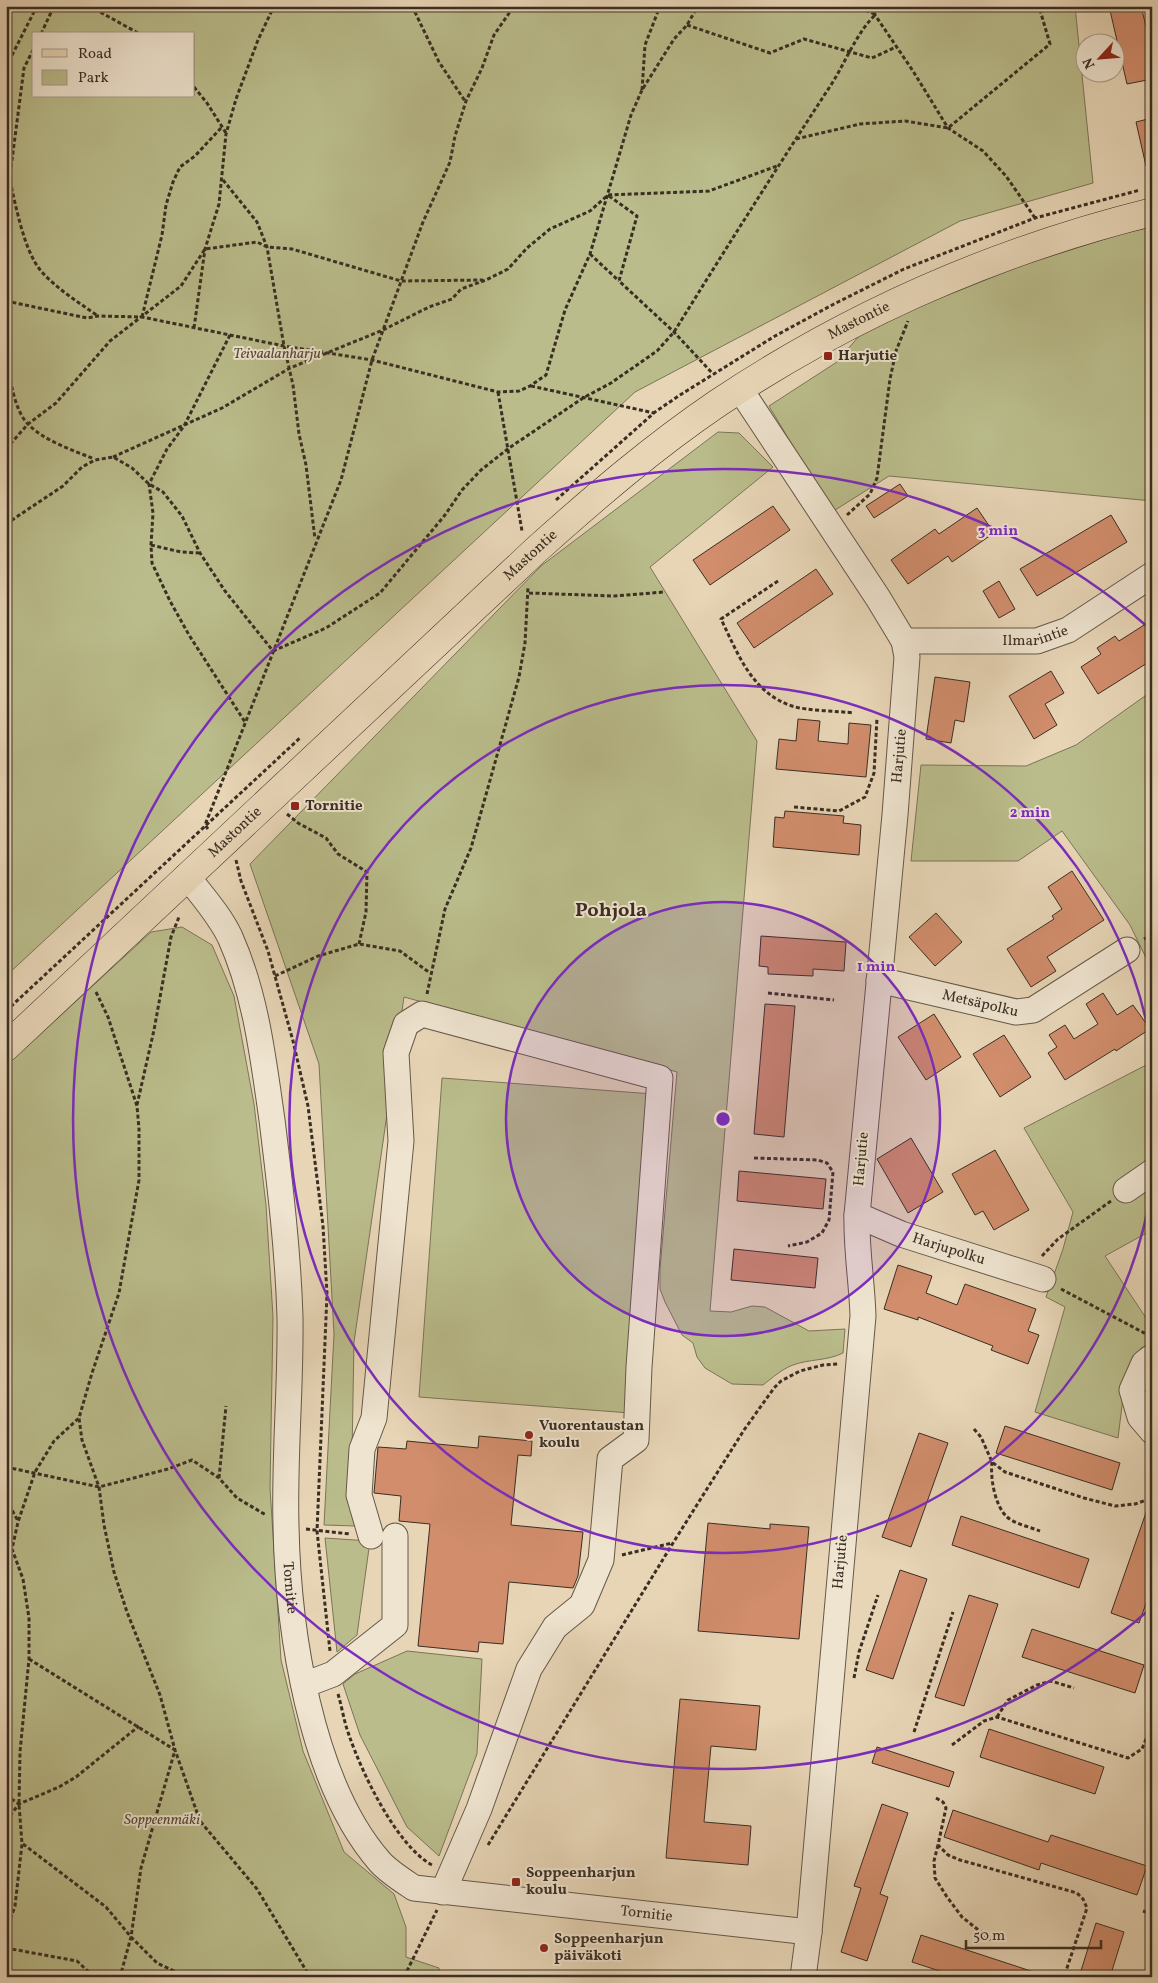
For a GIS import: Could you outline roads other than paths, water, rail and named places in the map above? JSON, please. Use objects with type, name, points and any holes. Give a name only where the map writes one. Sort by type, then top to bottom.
[{"type":"main road","name":"Mastontie","points":[[6,1047],[187,876],[214,835],[604,490],[647,455],[740,389],[782,363],[854,323],[921,290],[971,268],[1035,245],[1152,212]]},
{"type":"street","name":"Harjutie","points":[[740,389],[878,598],[904,641],[907,657],[857,1215],[856,1246],[862,1285],[863,1316],[809,1932],[803,1977]]},
{"type":"street","name":"Ilmarintie","points":[[904,641],[1037,641],[1068,630],[1152,575]]},
{"type":"street","name":"Tornitie","points":[[187,876],[207,900],[229,935],[247,982],[260,1039],[288,1259],[290,1321],[286,1438],[286,1526],[293,1617],[304,1685],[314,1727],[331,1775],[348,1814],[382,1864],[394,1875],[414,1888],[446,1883],[809,1932]]},
{"type":"street","name":"Metsäpolku","points":[[879,980],[1016,1012],[1033,1010],[1127,950]]},
{"type":"street","points":[[304,1685],[333,1674],[395,1625],[383,1536],[359,1495],[362,1449],[374,1418],[401,1141],[396,1053],[406,1024],[422,1014],[660,1078],[639,1367],[636,1440],[610,1459],[601,1560],[582,1605],[555,1626],[529,1669],[479,1809],[446,1883]]},
{"type":"street","points":[[1126,1190],[1152,1172]]},
{"type":"street","name":"Harjupolku","points":[[857,1215],[902,1234],[1034,1276]]},
{"type":"street","points":[[1152,1357],[1144,1362],[1132,1390],[1140,1417],[1152,1431]]},
{"type":"place","name":"Harjutie","points":[[828,356]]},
{"type":"place","name":"Tornitie","points":[[295,806]]},
{"type":"place","name":"Vuorentaustan koulu","points":[[529,1435]]},
{"type":"place","name":"Soppeenharjun koulu","points":[[516,1882]]},
{"type":"place","name":"Soppeenharjun päiväkoti","points":[[544,1948]]},
{"type":"district","name":"Pohjola","points":[[611,911]]},
{"type":"park label","name":"Teivaalanharju","points":[[277,354]]},
{"type":"park label","name":"Soppeenmäki","points":[[162,1820]]}]
